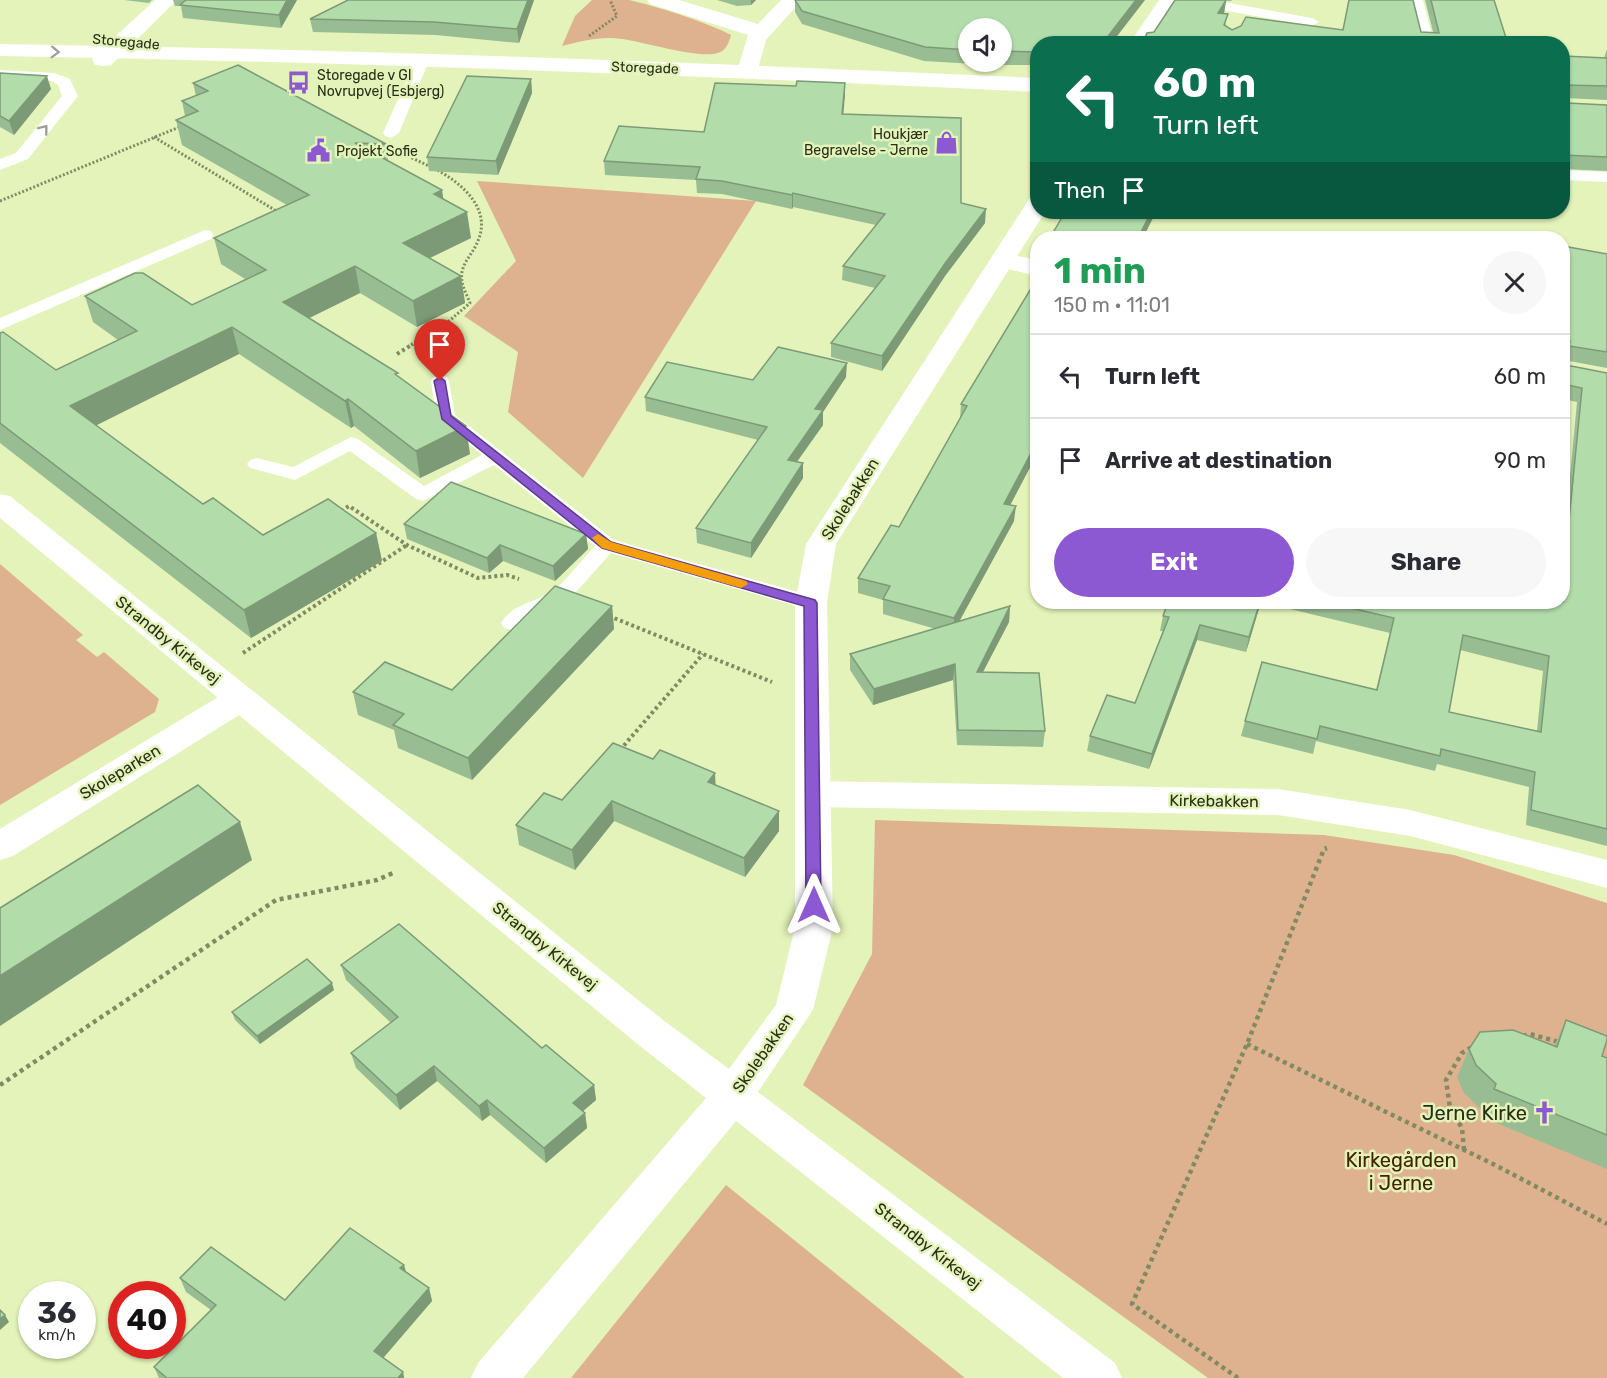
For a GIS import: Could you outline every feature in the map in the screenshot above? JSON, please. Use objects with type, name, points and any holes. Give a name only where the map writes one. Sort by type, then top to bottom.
[{"type":"street","points":[[111,52],[167,0]]},
{"type":"street","points":[[657,0],[761,32]]},
{"type":"street","points":[[748,71],[756,39],[792,0]]},
{"type":"street","points":[[1144,36],[1169,0]]},
{"type":"street","name":"Storegade","points":[[0,34],[111,52]]},
{"type":"street","name":"Storegade","points":[[0,50],[251,54],[748,71],[1030,85]]},
{"type":"street","name":"Skolebakken","points":[[494,1378],[733,1095],[794,1010],[814,927],[811,603],[821,543],[1030,217]]},
{"type":"street","points":[[1003,261],[1030,266]]},
{"type":"street","name":"Strandby Kirkevej","points":[[0,504],[641,1024],[1099,1378]]},
{"type":"street","name":"Skoleparken","points":[[0,846],[240,699]]},
{"type":"street","name":"Kirkebakken","points":[[813,794],[1278,802],[1410,823],[1607,874]]},
{"type":"lane","points":[[1188,0],[1312,22]]},
{"type":"lane","points":[[1416,0],[1425,36]]},
{"type":"lane","points":[[1235,28],[1242,10]]},
{"type":"lane","points":[[391,133],[422,61]]},
{"type":"lane","points":[[0,74],[54,77],[64,82],[70,96],[22,156],[0,165]]},
{"type":"lane","points":[[1570,175],[1607,177]]},
{"type":"lane","points":[[0,325],[205,235]]},
{"type":"lane","points":[[440,381],[446,417],[607,545],[811,603]]},
{"type":"lane","points":[[257,464],[295,474],[351,443],[423,495],[495,456]]},
{"type":"lane","points":[[512,623],[523,613],[561,596],[607,545]]},
{"type":"path","points":[[0,201],[192,122]]},
{"type":"path","points":[[397,354],[449,321],[470,303],[463,286],[462,272],[479,239],[481,225],[480,208],[469,191],[455,179],[417,160]]},
{"type":"path","points":[[210,674],[407,546]]},
{"type":"path","points":[[612,759],[703,654]]},
{"type":"path","points":[[1238,1378],[1132,1304],[1247,1044],[1324,849],[1336,846]]},
{"type":"path","points":[[0,1085],[276,900],[377,880],[436,856]]},
{"type":"path","points":[[1520,1036],[1530,1034],[1570,1046]]},
{"type":"path","points":[[1464,1150],[1462,1128],[1450,1108],[1446,1080],[1462,1053],[1481,1042]]},
{"type":"path","points":[[1247,1044],[1464,1150],[1607,1224]]},
{"type":"green space","points":[[592,0],[629,0],[667,10],[731,35],[724,50],[709,54],[685,52],[614,38],[562,46],[575,16]]},
{"type":"green space","points":[[477,181],[756,201],[583,478],[508,412],[518,352],[464,316],[516,261]]},
{"type":"green space","points":[[0,564],[83,635],[76,640],[97,657],[104,652],[159,699],[155,712],[0,805]]},
{"type":"green space","name":"Kirkegården i Jerne","points":[[875,820],[1324,835],[1454,855],[1607,903],[1607,1378],[1208,1378],[803,1085],[872,954]]},
{"type":"green space","points":[[726,1185],[965,1378],[571,1378]]},
{"type":"building","points":[[186,0],[287,0],[279,15],[180,5]]},
{"type":"building","points":[[348,0],[528,0],[517,29],[434,22],[310,19]]},
{"type":"building","points":[[795,0],[1136,0],[1108,36],[1030,36],[1030,52],[1012,51],[1012,18],[958,18],[958,49],[925,47],[802,11]]},
{"type":"building","points":[[1175,0],[1226,0],[1218,13],[1228,14],[1224,25],[1232,30],[1241,26],[1246,17],[1343,30],[1349,0],[1413,0],[1421,32],[1439,33],[1431,0],[1494,0],[1505,36],[1146,36],[1147,33],[1154,32]]},
{"type":"building","points":[[1570,56],[1607,58],[1607,86],[1570,85]]},
{"type":"building","points":[[238,65],[386,144],[355,143],[442,190],[434,194],[467,212],[403,243],[461,276],[413,301],[355,266],[283,302],[398,373],[395,374],[466,426],[416,451],[348,399],[345,401],[232,327],[70,406],[203,504],[213,498],[263,535],[328,499],[376,533],[244,610],[0,423],[0,333],[3,332],[56,370],[137,331],[85,296],[135,273],[143,273],[192,305],[266,270],[214,238],[309,195],[176,120],[198,111],[182,101],[208,91],[193,83]]},
{"type":"building","points":[[0,73],[47,76],[9,121],[0,116]]},
{"type":"building","points":[[467,76],[531,79],[496,161],[427,157]]},
{"type":"building","points":[[797,81],[845,83],[842,114],[961,118],[961,203],[986,209],[946,262],[882,356],[831,343],[885,276],[843,266],[885,214],[793,193],[792,195],[722,181],[696,179],[700,167],[604,161],[619,126],[704,132],[715,83],[796,86]]},
{"type":"building","points":[[1570,103],[1607,105],[1607,157],[1570,155]]},
{"type":"building","points":[[1061,219],[1148,219],[1142,231],[1054,231]]},
{"type":"building","points":[[1570,247],[1607,254],[1607,352],[1570,346]]},
{"type":"building","points":[[1030,290],[1030,455],[1004,504],[1016,506],[954,618],[883,599],[890,586],[858,578],[891,525],[899,527],[967,406],[961,404]]},
{"type":"building","points":[[778,347],[847,363],[815,409],[823,410],[788,460],[803,463],[751,543],[696,528],[767,427],[645,397],[667,362],[753,380]]},
{"type":"building","points":[[1570,366],[1607,373],[1607,829],[1531,810],[1535,772],[1441,749],[1440,756],[1320,726],[1317,739],[1245,721],[1262,662],[1377,690],[1394,618],[1355,609],[1570,609],[1570,510],[1582,388],[1570,385]],"holes":[[[1463,635],[1549,656],[1541,732],[1449,712]]]},
{"type":"building","points":[[451,482],[586,534],[553,566],[500,545],[487,558],[404,524]]},
{"type":"building","points":[[555,586],[612,606],[468,758],[393,725],[404,714],[353,692],[385,662],[452,690]]},
{"type":"building","points":[[1010,606],[977,672],[1039,673],[1045,731],[958,730],[955,664],[874,689],[850,654]]},
{"type":"building","points":[[1166,609],[1258,609],[1249,637],[1200,625],[1152,754],[1090,736],[1107,695],[1135,703],[1169,617],[1163,616]]},
{"type":"building","points":[[613,743],[653,759],[660,750],[715,773],[708,782],[779,811],[744,858],[612,801],[572,850],[516,825],[544,793],[562,800]]},
{"type":"building","points":[[198,785],[240,822],[0,976],[0,908]]},
{"type":"building","points":[[399,924],[542,1048],[546,1045],[594,1085],[573,1103],[585,1113],[544,1148],[487,1100],[479,1106],[434,1066],[396,1095],[351,1053],[398,1017],[341,965]]},
{"type":"building","points":[[307,959],[332,983],[257,1036],[232,1012]]},
{"type":"building","points":[[1566,1020],[1607,1036],[1602,1056],[1607,1058],[1607,1135],[1494,1089],[1496,1084],[1476,1065],[1469,1049],[1480,1032],[1513,1030],[1557,1047]]},
{"type":"building","points":[[350,1228],[404,1265],[400,1268],[429,1288],[374,1351],[403,1372],[398,1378],[167,1378],[154,1367],[162,1359],[186,1359],[186,1335],[216,1305],[180,1278],[211,1247],[285,1300]]},
{"type":"slow traffic","points":[[598,538],[607,545],[741,584]]},
{"type":"place","name":"Storegade v Gl Novrupvej (Esbjerg)","points":[[299,83]]},
{"type":"place","name":"Houkjær Begravelse - Jerne","points":[[946,142]]},
{"type":"place","name":"Projekt Sofie","points":[[318,151]]},
{"type":"place","name":"Jerne Kirke","points":[[1545,1113]]},
{"type":"route","points":[[440,381],[446,417],[607,545],[811,603],[814,905]]}]
